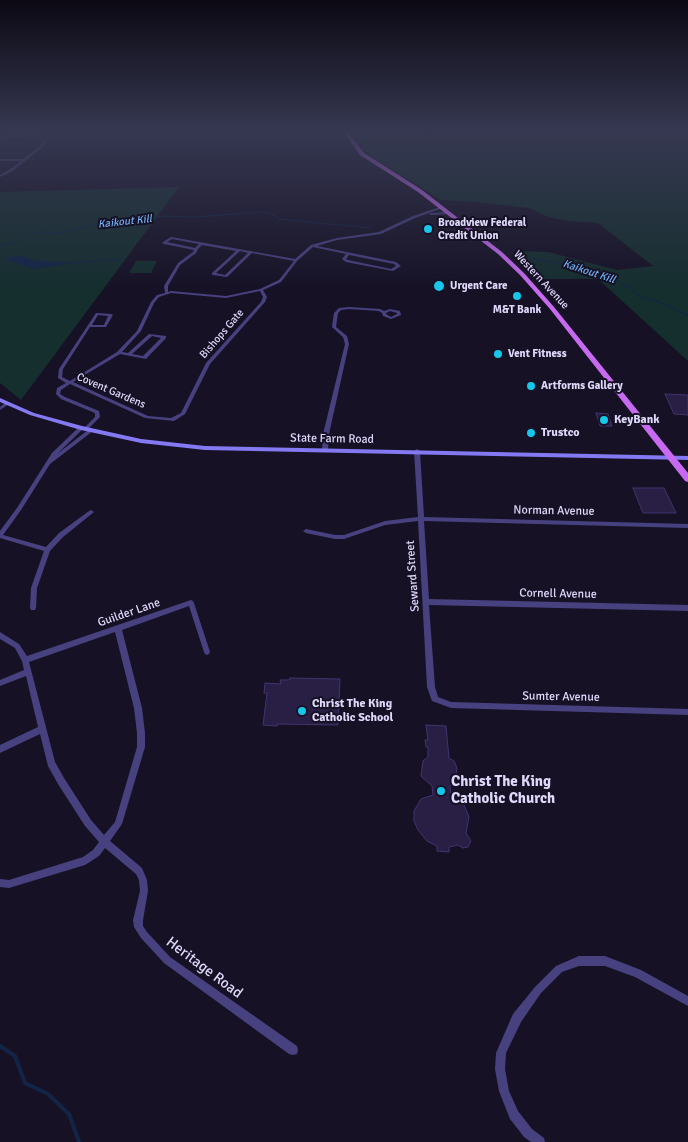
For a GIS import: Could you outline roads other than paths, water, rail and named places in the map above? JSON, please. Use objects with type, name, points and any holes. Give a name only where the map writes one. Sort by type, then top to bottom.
[{"type":"main road","name":"Western Avenue","points":[[410,184],[500,253],[532,284],[688,478]]},
{"type":"main road","name":"State Farm Road","points":[[2,404],[86,429],[141,441],[205,448],[670,456],[688,458]]},
{"type":"street","points":[[48,463],[59,457],[96,420],[98,414],[94,410],[72,403],[60,396],[58,394],[59,389],[119,353],[139,331],[154,299],[166,292],[226,297],[262,290],[280,281],[296,260],[312,246],[337,239],[380,233],[414,217],[441,208]]},
{"type":"street","points":[[425,214],[448,212]]},
{"type":"street","points":[[196,249],[164,244],[172,238],[296,260]]},
{"type":"street","points":[[166,292],[166,286],[179,264],[195,252],[202,243]]},
{"type":"street","points":[[312,246],[395,263],[399,266],[392,270],[347,261],[344,259],[348,254]]},
{"type":"street","points":[[240,250],[212,274],[226,276],[251,252]]},
{"type":"street","name":"Bishops Gate","points":[[176,419],[183,414],[208,364],[263,302],[265,297],[262,290]]},
{"type":"street","points":[[325,450],[326,434],[347,344],[345,336],[334,327],[336,313],[340,309],[348,308],[380,310],[384,312]]},
{"type":"street","points":[[68,383],[60,378],[59,372],[90,326]]},
{"type":"street","points":[[119,353],[129,355],[144,358],[164,337],[151,334],[129,355]]},
{"type":"street","name":"Covent Gardens","points":[[68,383],[147,417],[167,421],[176,419]]},
{"type":"street","points":[[47,550],[0,535],[4,525],[64,443],[86,429]]},
{"type":"street","name":"Seward Street","points":[[417,451],[431,687],[436,698]]},
{"type":"street","points":[[33,608],[34,588],[47,550],[61,535],[91,512]]},
{"type":"street","name":"Norman Avenue","points":[[306,530],[335,537],[344,537],[385,523],[420,520],[688,526]]},
{"type":"street","name":"Cornell Avenue","points":[[427,602],[688,608]]},
{"type":"street","name":"Guilder Lane","points":[[26,660],[191,603],[207,652]]},
{"type":"street","points":[[0,883],[9,884],[85,861],[106,842],[118,824],[141,747],[142,733],[138,708],[118,629]]},
{"type":"street","points":[[0,635],[17,646],[26,660]]},
{"type":"street","name":"Heritage Road","points":[[26,660],[51,764],[88,823],[106,842],[133,864],[143,880],[144,891],[138,920],[139,927],[154,948],[167,960],[293,1050]]},
{"type":"street","points":[[0,683],[28,672]]},
{"type":"street","name":"Sumter Avenue","points":[[436,698],[451,705],[688,712]]},
{"type":"street","points":[[0,749],[42,729]]},
{"type":"street","points":[[540,1142],[528,1133],[514,1115],[504,1091],[500,1069],[501,1053],[517,1018],[538,990],[559,969],[579,961],[605,961],[638,973],[688,1001]]},
{"type":"water","points":[[22,256],[34,261],[75,263],[33,269],[5,259]]},
{"type":"waterway","name":"Kaikout Kill","points":[[0,246],[17,242],[23,236],[42,232],[61,233],[104,223],[150,221],[151,218],[165,216],[195,217],[263,212],[276,216],[278,219],[370,228]]},
{"type":"waterway","name":"Kaikout Kill","points":[[512,253],[537,260],[569,264],[589,273],[616,280],[644,298],[654,300],[688,315]]},
{"type":"waterway","points":[[73,263],[121,259]]},
{"type":"waterway","points":[[0,1046],[15,1056],[25,1083],[48,1094],[69,1114],[79,1142]]},
{"type":"place","name":"Broadview Federal Credit Union","points":[[428,229]]},
{"type":"place","name":"Urgent Care","points":[[439,286]]},
{"type":"place","name":"M&T Bank","points":[[517,296]]},
{"type":"place","name":"Vent Fitness","points":[[498,354]]},
{"type":"place","name":"Artforms Gallery","points":[[531,386]]},
{"type":"place","name":"KeyBank","points":[[604,420]]},
{"type":"place","name":"Trustco","points":[[531,433]]},
{"type":"place","name":"Christ The King Catholic School","points":[[302,711]]},
{"type":"place","name":"Christ The King Catholic Church","points":[[441,791]]}]
